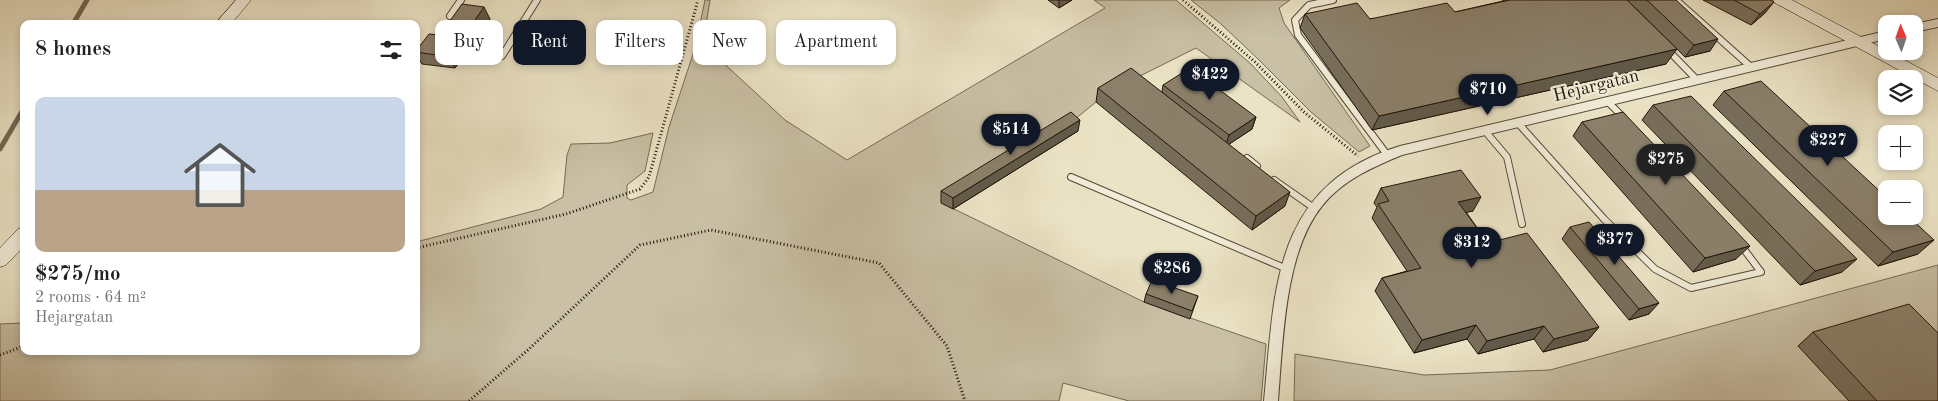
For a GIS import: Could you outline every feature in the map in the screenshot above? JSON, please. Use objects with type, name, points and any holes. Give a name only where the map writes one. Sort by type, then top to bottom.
[{"type":"street","points":[[226,20],[244,0]]},
{"type":"street","points":[[1780,0],[1938,85]]},
{"type":"street","points":[[1923,26],[1938,23]]},
{"type":"street","name":"Hejargatan","points":[[1272,401],[1283,287],[1295,241],[1314,208],[1333,187],[1368,164],[1400,151],[1878,37]]},
{"type":"street","points":[[0,260],[20,238]]},
{"type":"lane","points":[[450,16],[461,0]]},
{"type":"lane","points":[[503,54],[537,0]]},
{"type":"lane","points":[[1333,0],[1309,5],[1295,20],[1298,35],[1388,156]]},
{"type":"lane","points":[[1676,0],[1751,67]]},
{"type":"lane","points":[[1664,46],[1697,80]]},
{"type":"lane","points":[[1607,101],[1628,122]]},
{"type":"lane","points":[[1518,123],[1604,220],[1655,268],[1691,288],[1761,272],[1734,235]]},
{"type":"lane","points":[[1485,131],[1507,157],[1522,224]]},
{"type":"lane","points":[[1247,158],[1261,169]]},
{"type":"lane","points":[[1268,174],[1314,208]]},
{"type":"lane","points":[[1072,177],[1287,269]]},
{"type":"path","points":[[420,247],[566,214],[640,189],[650,177],[698,0]]},
{"type":"path","points":[[1184,0],[1255,62],[1304,112],[1368,164]]},
{"type":"path","points":[[469,401],[529,349],[640,245],[711,230],[879,263],[948,346],[965,401]]},
{"type":"path","points":[[0,355],[20,348]]},
{"type":"shaded area","points":[[705,0],[710,0],[707,20],[701,20]]},
{"type":"shaded area","points":[[1094,0],[1176,0],[1251,64],[1282,97],[1300,122],[1196,48],[1128,82],[1096,102],[1069,124],[942,203],[1144,302],[1266,344],[1261,401],[1129,401],[1063,383],[1059,401],[0,401],[0,324],[20,323],[20,355],[420,355],[420,241],[541,209],[563,197],[567,155],[571,144],[610,143],[653,133],[645,171],[627,185],[627,198],[631,200],[653,192],[669,127],[693,54],[693,65],[726,65],[785,120],[847,160],[1105,8]]},
{"type":"shaded area","points":[[1191,0],[1290,0],[1279,8],[1284,23],[1370,146],[1359,152],[1311,112],[1221,24]]},
{"type":"shaded area","points":[[1938,265],[1938,401],[1294,401],[1295,354],[1424,375],[1550,370]]},
{"type":"building","points":[[1510,0],[1627,0],[1677,49],[1379,116],[1305,14],[1357,3],[1370,19],[1447,3],[1455,12]]},
{"type":"building","points":[[1647,0],[1676,0],[1718,39],[1694,45]]},
{"type":"building","points":[[1734,0],[1771,0],[1774,2],[1760,14]]},
{"type":"building","points":[[462,4],[484,7],[475,20],[451,20]]},
{"type":"building","points":[[429,34],[435,35],[435,55],[420,53],[420,46]]},
{"type":"building","points":[[1131,68],[1290,192],[1256,216],[1098,88]]},
{"type":"building","points":[[1190,68],[1256,117],[1229,135],[1163,85]]},
{"type":"building","points":[[1761,81],[1878,190],[1878,225],[1918,225],[1934,240],[1893,252],[1724,91]]},
{"type":"building","points":[[1691,96],[1857,259],[1815,271],[1653,105]]},
{"type":"building","points":[[1071,112],[1080,120],[953,198],[941,191]]},
{"type":"building","points":[[1623,112],[1750,246],[1705,258],[1582,122]]},
{"type":"building","points":[[1461,170],[1481,197],[1458,202],[1488,243],[1527,233],[1599,327],[1554,339],[1544,326],[1487,341],[1476,325],[1422,340],[1382,278],[1421,268],[1378,204],[1389,201],[1381,188]]},
{"type":"building","points":[[1589,222],[1659,303],[1639,309],[1570,227]]},
{"type":"building","points":[[1152,280],[1198,296],[1192,311],[1146,294]]},
{"type":"building","points":[[1909,304],[1938,333],[1938,401],[1877,401],[1813,332]]},
{"type":"waterway","points":[[75,20],[87,0]]},
{"type":"waterway","points":[[0,149],[20,115]]}]
